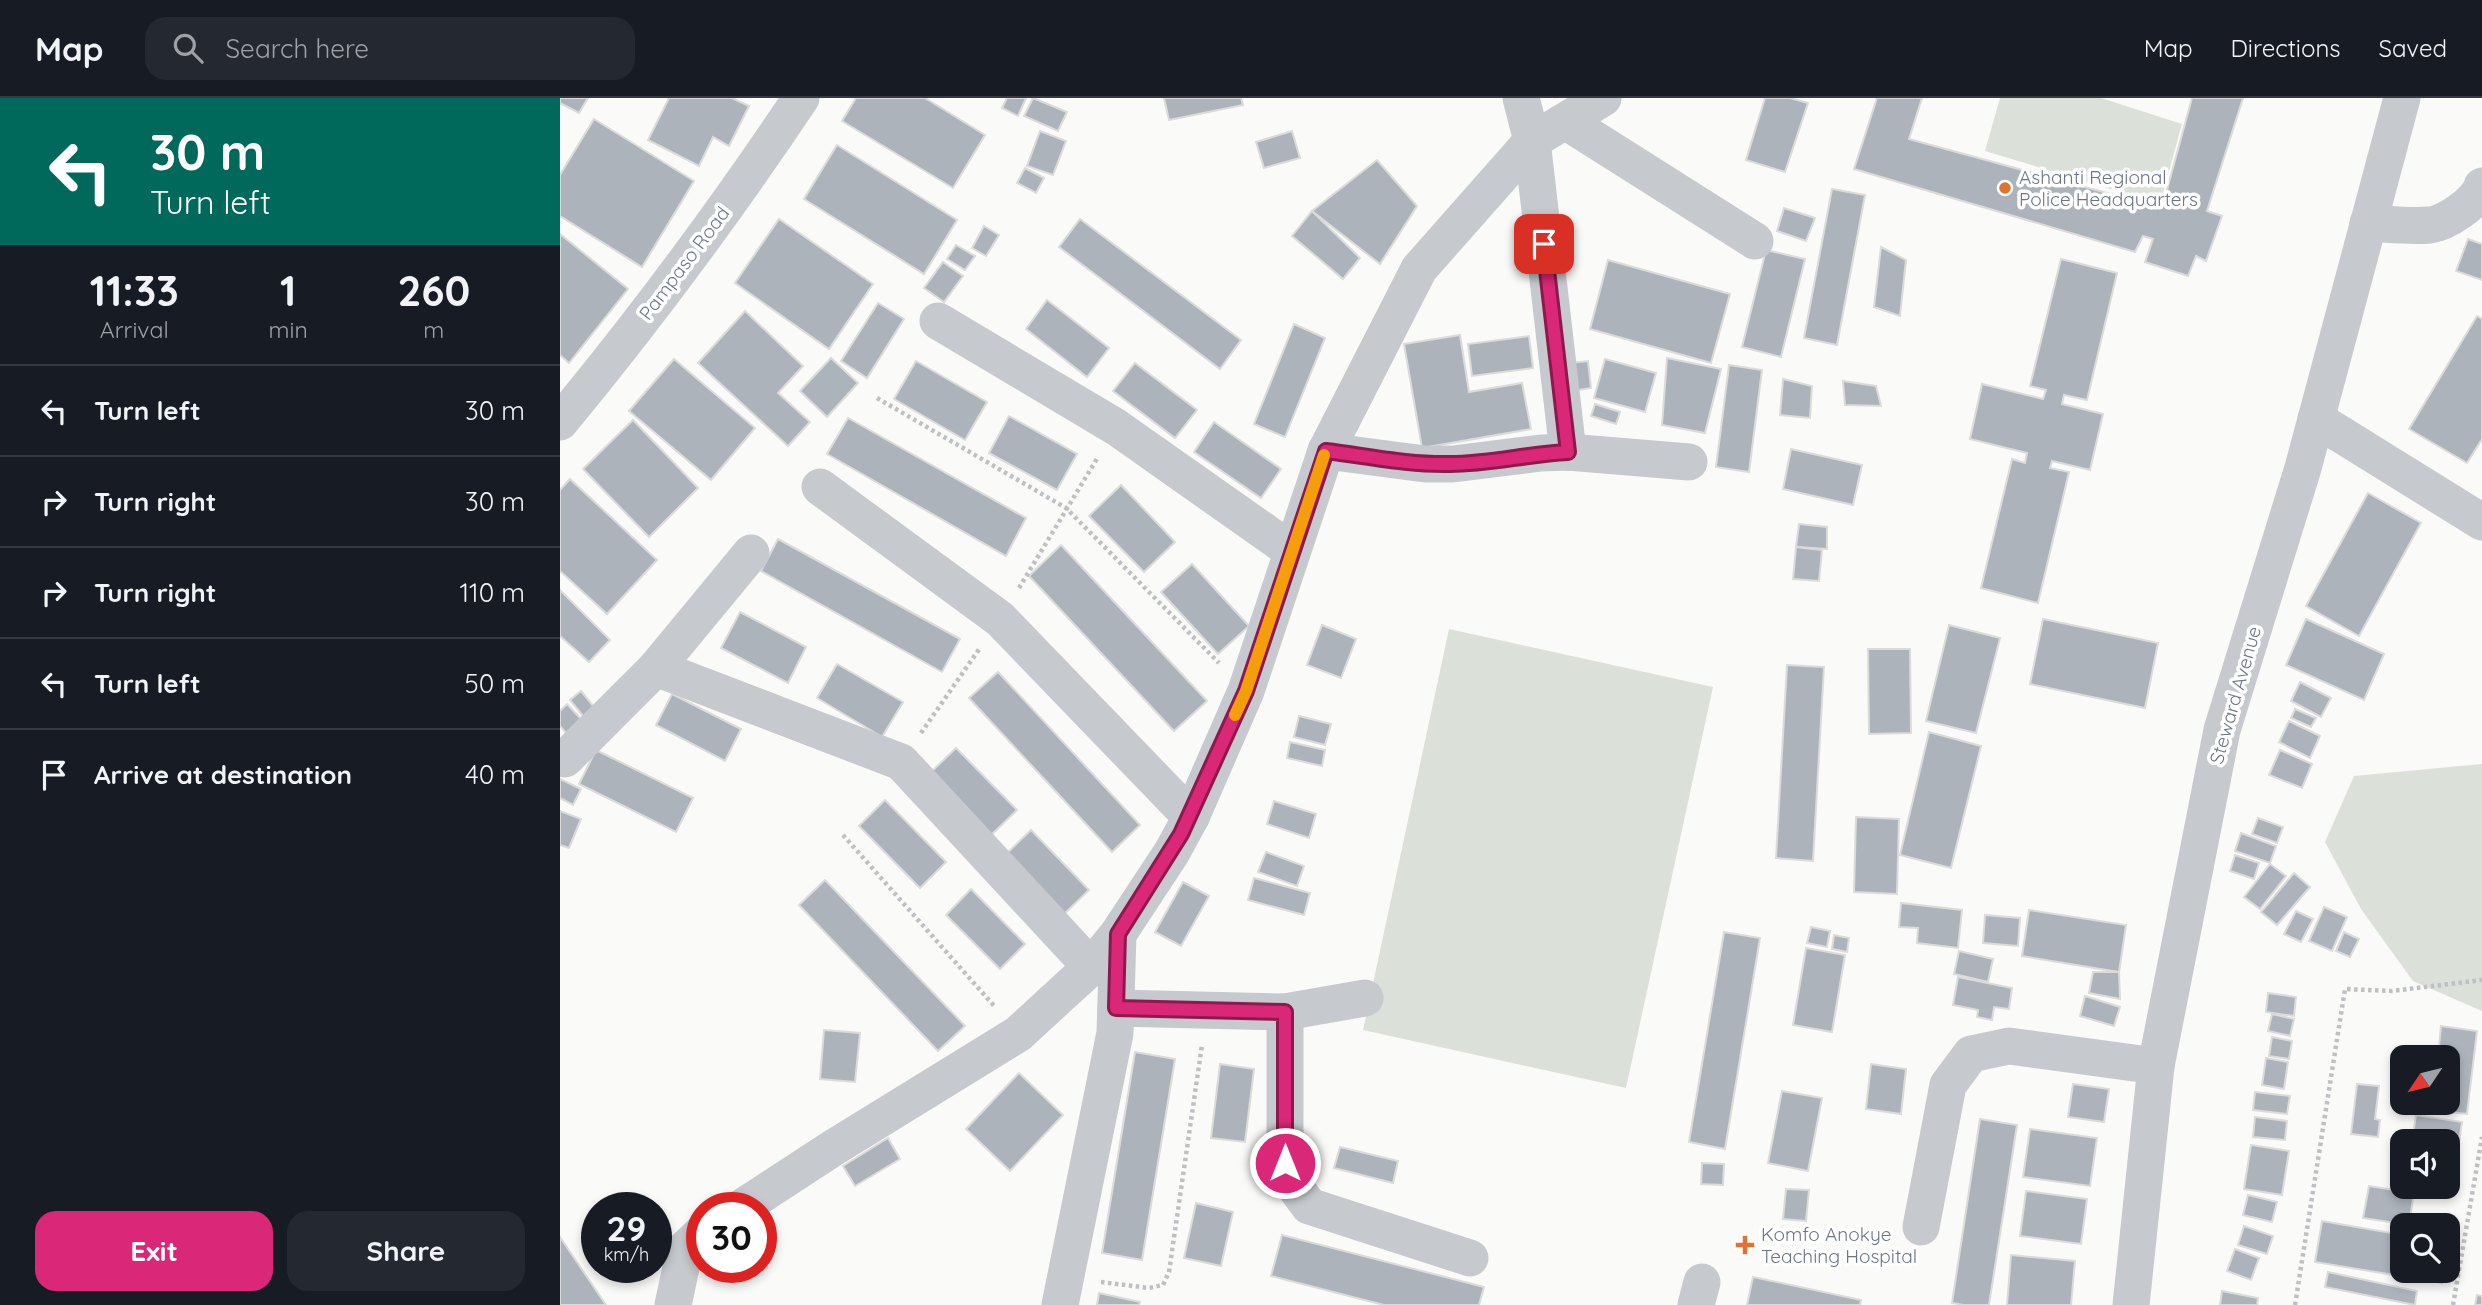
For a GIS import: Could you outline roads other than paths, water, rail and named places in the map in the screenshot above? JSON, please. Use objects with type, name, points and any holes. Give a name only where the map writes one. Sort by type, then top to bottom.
[{"type":"street","name":"Pampaso Road","points":[[560,422],[628,340],[746,179],[801,98]]},
{"type":"street","points":[[1521,98],[1532,141],[1568,452]]},
{"type":"street","points":[[766,1192],[1018,1034],[1091,967],[1118,934],[1172,852],[1191,817],[1246,691],[1326,451],[1419,268],[1532,141],[1603,98]]},
{"type":"street","name":"Steward Avenue","points":[[2131,1305],[2156,1066],[2222,730],[2316,419],[2402,98]]},
{"type":"street","points":[[1567,122],[1755,241]]},
{"type":"street","points":[[2368,223],[2432,225],[2463,209],[2480,195],[2482,186]]},
{"type":"street","points":[[938,321],[1116,427],[1292,551]]},
{"type":"street","points":[[2316,419],[2482,522]]},
{"type":"street","points":[[1326,451],[1425,464],[1453,464],[1568,452],[1689,462]]},
{"type":"street","points":[[820,487],[1000,619],[1191,817]]},
{"type":"street","points":[[565,760],[656,668],[751,553]]},
{"type":"street","points":[[656,668],[901,762],[1091,967]]},
{"type":"street","points":[[1062,1291],[1115,1033],[1118,934]]},
{"type":"street","points":[[1116,1008],[1285,1012],[1365,998]]},
{"type":"street","points":[[1285,1012],[1285,1163],[1298,1191],[1309,1206],[1470,1258]]},
{"type":"street","points":[[1921,1227],[1948,1085],[1971,1054],[2009,1046],[2156,1066]]},
{"type":"street","points":[[673,1305],[686,1248]]},
{"type":"place","name":"Ashanti Regional Police Headquarters","points":[[2005,188]]},
{"type":"place","name":"Komfo Anokye Teaching Hospital","points":[[1745,1245]]}]
